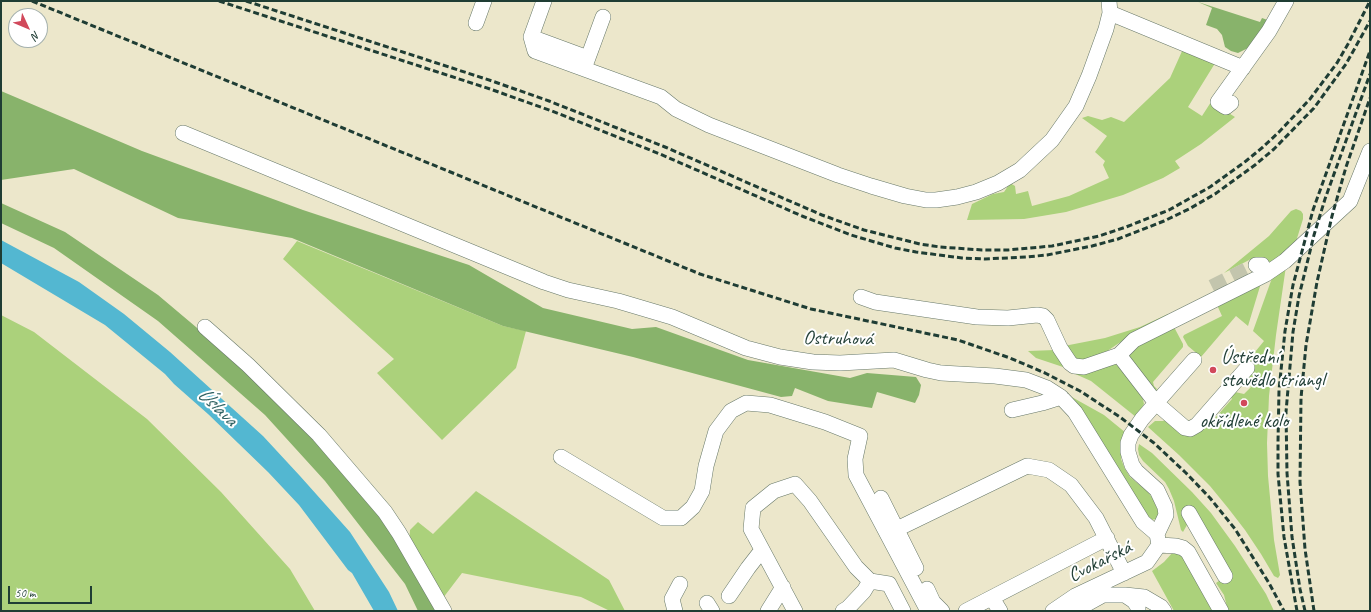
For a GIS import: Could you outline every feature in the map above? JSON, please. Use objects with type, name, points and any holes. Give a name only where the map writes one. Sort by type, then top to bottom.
[{"type":"street","points":[[476,23],[484,1]]},
{"type":"street","points":[[544,1],[531,37],[661,97],[676,109],[709,124],[838,175],[905,196],[926,200],[957,197],[976,192],[998,182],[1020,170],[1052,140],[1076,106],[1089,76],[1106,29],[1109,7],[1182,44],[1243,68]]},
{"type":"street","points":[[1231,103],[1226,107],[1218,102],[1270,31],[1286,1]]},
{"type":"street","points":[[586,63],[603,17]]},
{"type":"street","name":"Ostruhová","points":[[183,134],[544,282],[568,290],[618,300],[672,317],[746,348],[780,357],[813,362],[840,363],[894,360],[941,373],[995,376],[1026,380],[1047,388],[1061,397],[1075,412],[1143,522],[1158,539]]},
{"type":"street","points":[[861,296],[875,302],[977,317],[994,318],[1043,316],[1047,320],[1065,357],[1074,366],[1084,367],[1119,355],[1134,340],[1261,269],[1285,261],[1350,201],[1370,151]]},
{"type":"street","points":[[205,327],[248,365],[319,435],[385,512],[399,533],[444,611]]},
{"type":"street","points":[[1119,355],[1156,403],[1182,426],[1190,429],[1197,425],[1241,385],[1247,368]]},
{"type":"street","points":[[1158,539],[1166,514],[1165,507],[1157,490],[1136,471],[1132,465],[1128,452],[1128,443],[1131,435],[1142,419],[1194,360]]},
{"type":"street","points":[[1012,410],[1061,397]]},
{"type":"street","points":[[561,458],[663,518],[681,518],[694,507],[702,491],[706,466],[716,430],[731,411],[746,403],[770,405],[825,422],[860,436],[855,459],[856,475],[928,611]]},
{"type":"street","points":[[897,529],[1027,466],[1049,470],[1071,485],[1096,518],[1124,573]]},
{"type":"street","points":[[795,611],[750,529],[753,508],[774,491],[795,484],[810,501],[856,567],[870,581],[889,584],[903,611]]},
{"type":"street","points":[[881,498],[933,602],[942,611]]},
{"type":"street","points":[[1188,513],[1225,576]]},
{"type":"street","points":[[1199,531],[1176,546],[1183,548],[1188,552],[1221,611]]},
{"type":"street","points":[[966,611],[996,605],[1107,538]]},
{"type":"street","name":"Cvokařská","points":[[1053,611],[1075,596],[1147,562],[1158,539],[1176,546]]},
{"type":"street","points":[[730,596],[748,568],[762,550]]},
{"type":"street","points":[[843,611],[848,608],[864,591],[870,581]]},
{"type":"street","points":[[675,611],[672,599],[680,584]]},
{"type":"street","points":[[768,611],[783,587]]},
{"type":"street","points":[[1074,611],[1103,595],[1144,597],[1161,607],[1164,611]]},
{"type":"street","points":[[1125,595],[1134,601],[1138,607],[1138,611]]},
{"type":"green space","points":[[1198,2],[1260,22],[1262,18],[1273,22],[1254,45],[1238,53],[1225,47],[1222,35],[1217,29],[1206,25],[1212,8]]},
{"type":"green space","points":[[1183,49],[1217,60],[1188,107],[1202,116],[1211,102],[1235,117],[1201,144],[1175,161],[1180,168],[1163,178],[1123,195],[1066,212],[1024,219],[967,220],[972,204],[993,194],[1004,192],[1010,183],[1015,186],[1016,194],[1028,191],[1032,206],[1069,196],[1109,178],[1103,165],[1105,161],[1095,152],[1107,136],[1082,118],[1088,116],[1102,120],[1111,117],[1124,122],[1170,78]]},
{"type":"green space","points":[[1,91],[142,151],[303,210],[469,265],[543,308],[632,329],[656,327],[748,360],[850,378],[867,373],[916,377],[921,385],[919,395],[915,403],[877,392],[872,408],[828,401],[795,388],[792,396],[781,397],[633,357],[503,326],[292,238],[178,218],[74,169],[1,180]]},
{"type":"green space","points":[[1,203],[65,232],[158,295],[241,365],[348,476],[399,540],[437,611],[418,611],[405,584],[325,481],[265,415],[158,321],[54,248],[1,223]]},
{"type":"green space","points":[[1296,209],[1301,211],[1303,214],[1303,219],[1294,248],[1271,263],[1267,260],[1253,258],[1224,273],[1269,236],[1291,211]]},
{"type":"green space","points":[[297,241],[503,326],[526,331],[516,368],[442,440],[377,373],[394,359],[283,259]]},
{"type":"green space","points":[[1286,266],[1269,396],[1267,443],[1268,476],[1274,540],[1280,575],[1278,578],[1274,576],[1245,530],[1210,486],[1148,427],[1155,421],[1163,421],[1166,419],[1207,427],[1232,399],[1230,396],[1235,392],[1244,394],[1251,387],[1247,381],[1246,363],[1264,341],[1253,331],[1272,278]]},
{"type":"green space","points":[[1261,283],[1248,326],[1236,316],[1201,357],[1188,346],[1183,337],[1184,335],[1222,316],[1217,305]]},
{"type":"green space","points":[[1168,314],[1168,316],[1119,343],[1100,356],[1079,361],[1073,359],[1064,346],[1105,338],[1140,327]]},
{"type":"green space","points":[[1,315],[34,332],[147,419],[221,492],[290,569],[315,611],[1,611]]},
{"type":"green space","points":[[1174,327],[1183,344],[1183,347],[1153,382],[1154,386],[1158,390],[1154,389],[1130,360],[1130,354],[1132,349]]},
{"type":"green space","points":[[1055,350],[1066,368],[1036,358],[1028,351]]},
{"type":"green space","points":[[1114,363],[1120,368],[1142,395],[1144,404],[1136,417],[1091,381],[1073,373]]},
{"type":"green space","points":[[1061,391],[1104,415],[1126,433],[1121,442],[1121,459],[1130,477],[1148,492],[1153,499],[1159,513],[1156,519],[1151,520]]},
{"type":"green space","points":[[1139,444],[1152,453],[1211,513],[1235,546],[1266,594],[1274,611],[1228,611],[1224,595],[1216,583],[1229,574],[1186,522],[1187,525],[1183,532],[1181,530],[1174,501],[1169,489],[1165,482],[1143,461],[1139,455]]},
{"type":"green space","points":[[476,491],[609,580],[625,611],[610,611],[581,597],[462,573],[443,598],[441,591],[433,583],[409,543],[410,530],[418,522],[433,534]]},
{"type":"green space","points":[[1173,552],[1183,556],[1215,611],[1174,611],[1152,571],[1164,562]]},
{"type":"water","name":"Úslava","points":[[1,240],[79,282],[124,314],[170,352],[263,436],[350,532],[389,592],[398,611],[374,611],[352,573],[348,570],[299,505],[268,472],[165,374],[105,325],[1,263]]},
{"type":"tunnel","points":[[1212,287],[1256,265]]},
{"type":"railway","points":[[32,1],[700,274],[811,309],[958,340],[1010,358],[1045,373],[1080,391],[1120,417],[1154,443],[1186,473],[1210,498],[1235,529],[1269,583],[1284,611]]},
{"type":"railway","points":[[219,1],[490,89],[552,111],[660,154],[802,216],[851,235],[895,248],[916,252],[962,258],[985,259],[1047,255],[1118,239],[1164,221],[1215,194],[1274,149],[1314,108],[1346,64],[1370,21]]},
{"type":"railway","points":[[246,1],[549,101],[665,147],[822,215],[864,230],[920,244],[982,250],[1008,250],[1052,246],[1099,236],[1169,210],[1210,187],[1263,147],[1310,99],[1337,63],[1370,1]]},
{"type":"railway","points":[[1297,611],[1284,537],[1278,474],[1279,390],[1285,331],[1293,285],[1313,210],[1370,51]]},
{"type":"railway","points":[[1305,611],[1292,537],[1287,473],[1286,412],[1293,332],[1299,296],[1314,235],[1325,199],[1370,74]]},
{"type":"railway","points":[[1314,611],[1305,549],[1300,482],[1301,398],[1306,345],[1317,282],[1332,216],[1346,167],[1370,98]]},
{"type":"railway","points":[[1241,400],[1247,405]]},
{"type":"place","name":"Ústřední stavědlo triangl","points":[[1213,370]]},
{"type":"place","name":"okřídlené kolo","points":[[1244,403]]}]
